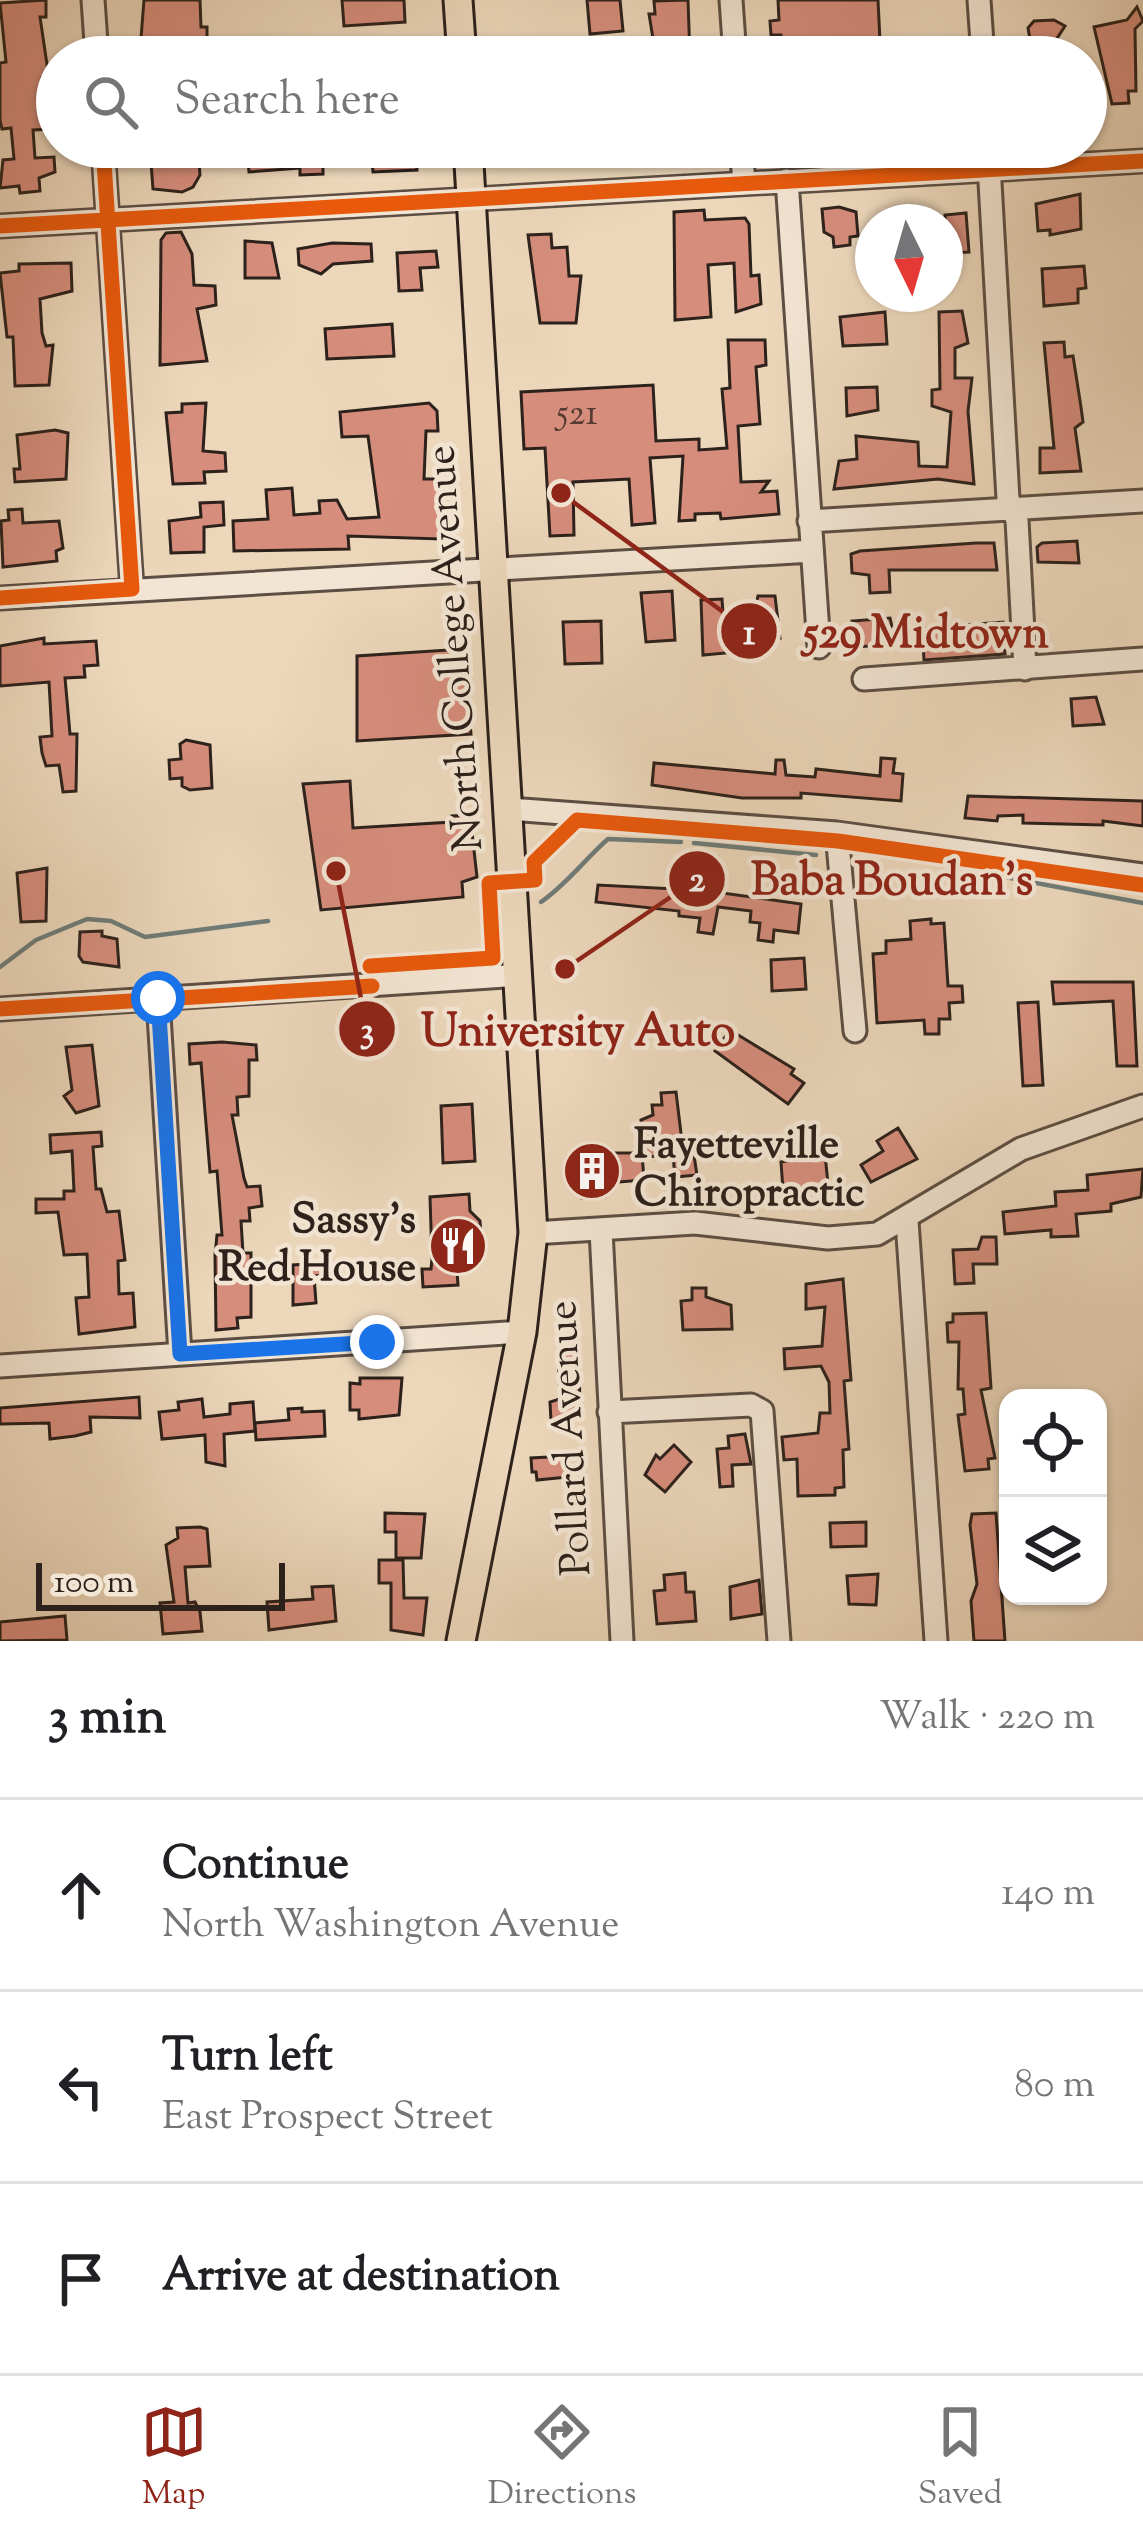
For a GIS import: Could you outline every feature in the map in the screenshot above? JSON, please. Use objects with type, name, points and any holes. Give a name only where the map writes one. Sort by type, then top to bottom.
[{"type":"main road","points":[[458,0],[461,36]]},
{"type":"main road","name":"North College Avenue","points":[[461,1641],[522,1333],[532,1233],[470,168]]},
{"type":"street","points":[[93,0],[96,36]]},
{"type":"street","points":[[731,0],[734,36]]},
{"type":"street","points":[[979,0],[981,36]]},
{"type":"street","points":[[1107,160],[1143,161]]},
{"type":"street","points":[[104,168],[132,589]]},
{"type":"street","points":[[743,168],[744,182]]},
{"type":"street","points":[[0,226],[744,182],[893,168]]},
{"type":"street","points":[[990,168],[1025,669]]},
{"type":"street","points":[[787,179],[819,647]]},
{"type":"street","points":[[809,521],[1143,501]]},
{"type":"street","points":[[0,598],[812,550]]},
{"type":"street","points":[[864,679],[1143,659]]},
{"type":"street","points":[[509,809],[837,833],[1143,875]]},
{"type":"street","points":[[837,833],[855,1030]]},
{"type":"street","points":[[0,1009],[520,975]]},
{"type":"street","points":[[158,998],[180,1354]]},
{"type":"street","points":[[532,1233],[695,1223],[852,1237],[907,1221],[1021,1148],[1143,1106]]},
{"type":"street","points":[[907,1221],[937,1641]]},
{"type":"street","name":"Pollard Avenue","points":[[602,1230],[622,1641]]},
{"type":"street","points":[[0,1366],[522,1333]]},
{"type":"street","points":[[609,1412],[751,1405],[762,1412],[779,1641]]},
{"type":"building","points":[[46,0],[46,17],[40,17],[43,36],[36,36],[33,130],[36,168],[55,168],[55,172],[39,178],[40,191],[0,188],[3,160],[14,159],[11,128],[2,129],[0,120],[0,63],[6,62],[0,3]]},
{"type":"building","points":[[144,0],[200,0],[201,27],[207,27],[207,36],[141,36]]},
{"type":"building","points":[[342,0],[404,0],[405,22],[344,26]]},
{"type":"building","points":[[587,0],[620,0],[623,31],[590,34]]},
{"type":"building","points":[[688,0],[689,36],[653,36],[649,14],[655,14],[654,1]]},
{"type":"building","points":[[778,0],[878,0],[880,36],[771,35],[770,21],[779,20]]},
{"type":"building","points":[[1137,7],[1143,21],[1135,29],[1136,91],[1128,91],[1129,103],[1112,104],[1107,36],[1096,36],[1094,27],[1127,20]]},
{"type":"building","points":[[1054,20],[1065,26],[1059,36],[1029,36],[1028,28],[1034,21]]},
{"type":"building","points":[[151,168],[199,168],[193,187],[182,192],[153,189]]},
{"type":"building","points":[[249,168],[300,168],[249,172]]},
{"type":"building","points":[[300,168],[323,168],[323,174],[300,175]]},
{"type":"building","points":[[373,168],[417,170],[373,172]]},
{"type":"building","points":[[1080,194],[1081,229],[1050,235],[1050,230],[1038,231],[1036,204]]},
{"type":"building","points":[[822,209],[855,212],[855,236],[850,237],[850,245],[834,247],[833,237],[824,232]]},
{"type":"building","points":[[704,210],[705,220],[745,218],[749,224],[751,276],[759,275],[761,304],[736,312],[734,263],[708,265],[711,317],[675,320],[674,212]]},
{"type":"building","points":[[966,213],[969,252],[963,252]]},
{"type":"building","points":[[181,232],[192,254],[194,285],[215,286],[216,305],[197,309],[207,361],[160,365],[161,240],[166,233]]},
{"type":"building","points":[[551,234],[552,248],[567,247],[569,276],[581,276],[576,323],[540,323],[528,235]]},
{"type":"building","points":[[245,241],[272,243],[279,278],[245,278]]},
{"type":"building","points":[[332,243],[371,244],[372,261],[333,264],[321,274],[299,265],[298,249]]},
{"type":"building","points":[[436,251],[438,267],[420,268],[422,290],[399,291],[397,253]]},
{"type":"building","points":[[71,263],[72,291],[40,299],[42,333],[46,346],[53,345],[49,385],[15,386],[13,337],[7,337],[0,273],[19,271],[19,264]]},
{"type":"building","points":[[1084,266],[1086,288],[1078,289],[1078,303],[1044,306],[1042,269]]},
{"type":"building","points":[[885,312],[887,344],[843,346],[840,317]]},
{"type":"building","points":[[939,312],[962,312],[968,343],[955,348],[955,378],[972,378],[968,411],[974,484],[938,479],[834,489],[839,461],[857,459],[856,436],[918,442],[919,466],[947,467],[951,412],[932,406],[932,390],[940,389]]},
{"type":"building","points":[[392,324],[394,356],[327,359],[325,329]]},
{"type":"building","points":[[728,340],[765,340],[766,365],[756,367],[760,424],[738,426],[741,482],[769,481],[761,492],[777,491],[779,514],[721,519],[720,513],[695,514],[695,520],[679,521],[683,456],[650,458],[655,523],[632,525],[629,479],[573,482],[574,535],[550,536],[545,448],[524,449],[521,392],[653,385],[656,441],[699,439],[699,450],[727,448],[722,389],[730,388]]},
{"type":"building","points":[[1064,342],[1065,357],[1073,356],[1083,422],[1075,428],[1081,471],[1040,473],[1040,448],[1054,448],[1044,343]]},
{"type":"building","points":[[877,387],[878,410],[847,416],[846,388]]},
{"type":"building","points":[[206,403],[203,451],[225,453],[226,471],[204,472],[205,483],[173,484],[166,413],[182,412],[182,404]]},
{"type":"building","points":[[429,403],[437,411],[438,431],[426,431],[424,479],[440,479],[441,539],[348,536],[349,549],[234,551],[233,521],[268,519],[266,490],[292,488],[294,515],[320,513],[319,501],[337,500],[347,519],[379,517],[368,436],[342,437],[340,412]]},
{"type":"building","points":[[68,433],[66,479],[15,482],[14,469],[20,469],[17,435]]},
{"type":"building","points":[[223,502],[224,525],[204,527],[204,552],[171,553],[169,521],[201,517],[200,503]]},
{"type":"building","points":[[22,509],[23,523],[59,521],[63,548],[56,551],[57,561],[3,567],[1,521],[9,520],[8,510]]},
{"type":"building","points":[[1077,541],[1079,563],[1038,562],[1037,547],[1042,543]]},
{"type":"building","points":[[994,543],[997,570],[889,570],[890,592],[870,593],[869,575],[852,573],[851,554],[860,551]]},
{"type":"building","points":[[672,591],[675,640],[646,642],[641,593]]},
{"type":"building","points":[[758,596],[775,596],[780,638],[725,640],[726,653],[703,655],[701,600],[722,599],[724,628],[751,626]]},
{"type":"building","points":[[890,618],[896,644],[857,647],[852,621]]},
{"type":"building","points":[[601,621],[602,663],[565,664],[563,622]]},
{"type":"building","points":[[1003,622],[1005,654],[924,660],[922,628]]},
{"type":"building","points":[[44,638],[44,644],[96,641],[98,665],[84,666],[85,677],[65,678],[70,734],[77,734],[76,791],[63,792],[59,765],[46,766],[42,753],[40,737],[52,736],[49,682],[0,686],[0,646]]},
{"type":"building","points":[[463,649],[471,734],[357,741],[357,656]]},
{"type":"building","points":[[1096,697],[1104,724],[1073,726],[1071,699]]},
{"type":"building","points":[[186,740],[210,745],[212,788],[190,790],[182,786],[182,778],[170,779],[169,760],[181,759],[180,744]]},
{"type":"building","points":[[881,758],[895,759],[893,773],[903,774],[901,801],[801,793],[801,798],[742,798],[652,785],[654,763],[775,774],[776,760],[784,760],[786,775],[815,777],[816,769],[880,776]]},
{"type":"building","points":[[350,781],[353,828],[452,822],[452,816],[470,815],[477,877],[462,882],[463,897],[321,910],[303,784]]},
{"type":"building","points":[[968,796],[1143,801],[1143,826],[1103,821],[1103,825],[1023,823],[1023,815],[998,816],[997,821],[965,818]]},
{"type":"building","points":[[698,855],[718,857],[715,892],[801,904],[798,933],[774,930],[773,942],[758,940],[760,923],[750,922],[751,911],[718,907],[713,934],[698,932],[700,918],[679,916],[679,911],[596,902],[598,885],[695,890]]},
{"type":"building","points":[[47,868],[46,921],[21,922],[17,873]]},
{"type":"building","points":[[931,919],[931,924],[944,923],[948,986],[962,986],[963,1002],[949,1003],[950,1019],[939,1019],[939,1034],[925,1034],[924,1020],[877,1023],[873,954],[886,953],[886,941],[911,939],[910,921]]},
{"type":"building","points":[[102,931],[102,936],[117,939],[119,967],[83,962],[79,956],[80,932]]},
{"type":"building","points":[[804,958],[806,989],[772,991],[771,960]]},
{"type":"building","points":[[1052,982],[1133,982],[1137,1066],[1117,1066],[1113,1001],[1054,1004]]},
{"type":"building","points":[[1038,1002],[1043,1085],[1023,1086],[1018,1003]]},
{"type":"building","points":[[730,1030],[794,1069],[791,1074],[804,1083],[788,1104],[715,1051]]},
{"type":"building","points":[[189,1044],[256,1045],[257,1060],[249,1060],[249,1096],[237,1097],[238,1115],[232,1115],[244,1178],[247,1187],[260,1186],[262,1206],[249,1208],[250,1221],[241,1221],[243,1253],[251,1253],[251,1317],[237,1318],[238,1328],[216,1330],[215,1255],[217,1235],[222,1235],[217,1171],[210,1172],[201,1063],[190,1064]]},
{"type":"building","points":[[92,1045],[99,1106],[76,1113],[64,1096],[72,1090],[66,1047]]},
{"type":"building","points":[[676,1092],[683,1150],[693,1149],[697,1175],[675,1177],[673,1155],[644,1157],[641,1120],[653,1115],[652,1105],[662,1105],[661,1093]]},
{"type":"building","points":[[472,1104],[475,1161],[443,1163],[441,1106]]},
{"type":"building","points":[[898,1128],[917,1159],[871,1182],[861,1165],[883,1151],[877,1141]]},
{"type":"building","points":[[101,1132],[102,1146],[93,1147],[96,1189],[101,1189],[107,1212],[119,1211],[125,1260],[118,1261],[119,1294],[133,1293],[135,1327],[79,1334],[76,1298],[89,1297],[87,1254],[64,1255],[58,1212],[36,1213],[36,1199],[64,1199],[64,1191],[74,1191],[72,1151],[51,1153],[50,1135]]},
{"type":"building","points":[[642,1153],[644,1180],[607,1183],[605,1196],[582,1198],[578,1155]]},
{"type":"building","points":[[825,1154],[828,1184],[783,1190],[781,1162]]},
{"type":"building","points":[[1143,1169],[1141,1197],[1111,1204],[1111,1211],[1076,1214],[1078,1236],[1051,1237],[1051,1230],[1005,1234],[1003,1212],[1056,1206],[1055,1192],[1088,1190],[1087,1175]]},
{"type":"building","name":"Sassy’s Red House","points":[[469,1194],[470,1211],[480,1221],[482,1256],[456,1258],[458,1285],[423,1287],[422,1269],[431,1269],[432,1259],[430,1197]]},
{"type":"building","points":[[982,1237],[996,1237],[997,1264],[973,1264],[974,1283],[955,1284],[953,1250],[978,1249]]},
{"type":"building","points":[[339,1262],[340,1274],[314,1276],[316,1303],[293,1305],[293,1265]]},
{"type":"building","points":[[843,1279],[851,1380],[844,1381],[849,1449],[843,1450],[844,1487],[835,1488],[835,1495],[798,1496],[797,1459],[784,1460],[782,1437],[818,1433],[820,1413],[830,1413],[829,1382],[821,1366],[785,1369],[784,1349],[822,1346],[825,1307],[806,1309],[806,1284]]},
{"type":"building","points":[[692,1288],[706,1288],[706,1297],[731,1305],[732,1329],[683,1330],[681,1301],[692,1300]]},
{"type":"building","points":[[986,1313],[991,1388],[981,1390],[995,1458],[988,1459],[989,1469],[965,1471],[958,1415],[965,1414],[963,1389],[958,1389],[959,1342],[948,1342],[947,1323],[953,1322],[953,1314]]},
{"type":"building","points":[[579,1351],[580,1417],[551,1421],[550,1402],[560,1399],[558,1352]]},
{"type":"building","points":[[360,1378],[402,1378],[399,1415],[359,1419],[359,1410],[350,1410],[350,1383],[360,1384]]},
{"type":"building","points":[[139,1397],[140,1418],[90,1417],[91,1432],[75,1436],[50,1439],[49,1423],[0,1424],[0,1408]]},
{"type":"building","points":[[202,1399],[204,1417],[230,1414],[230,1404],[253,1402],[255,1431],[224,1434],[225,1466],[206,1462],[205,1435],[162,1439],[159,1412],[179,1410],[178,1402]]},
{"type":"building","points":[[302,1408],[302,1412],[324,1411],[325,1436],[256,1440],[255,1423],[289,1420],[288,1409]]},
{"type":"building","points":[[745,1434],[751,1464],[732,1465],[733,1486],[720,1487],[717,1449],[729,1448],[728,1436]]},
{"type":"building","points":[[674,1445],[691,1462],[665,1492],[645,1475],[656,1455],[660,1459]]},
{"type":"building","points":[[567,1456],[568,1477],[537,1480],[532,1472],[531,1458]]},
{"type":"building","points":[[385,1513],[425,1514],[421,1558],[396,1558],[396,1532],[385,1532]]},
{"type":"building","points":[[996,1513],[1005,1641],[974,1641],[971,1601],[977,1584],[972,1514]]},
{"type":"building","points":[[866,1522],[866,1546],[831,1547],[830,1523]]},
{"type":"building","points":[[177,1528],[207,1529],[210,1566],[185,1567],[188,1603],[195,1602],[200,1612],[202,1631],[163,1634],[160,1603],[174,1602],[166,1545],[178,1538]]},
{"type":"building","points":[[379,1560],[403,1560],[404,1598],[427,1598],[423,1635],[391,1630],[391,1583],[379,1583]]},
{"type":"building","points":[[685,1573],[686,1592],[694,1592],[696,1621],[657,1624],[654,1591],[665,1590],[664,1575]]},
{"type":"building","points":[[878,1574],[876,1605],[849,1604],[847,1576]]},
{"type":"building","points":[[759,1580],[762,1614],[731,1619],[730,1587]]},
{"type":"building","points":[[333,1586],[336,1621],[269,1630],[267,1602],[313,1599],[312,1587]]},
{"type":"building","points":[[65,1616],[67,1640],[0,1641],[0,1622]]},
{"type":"waterway","points":[[541,902],[608,839],[681,842]]},
{"type":"waterway","points":[[694,843],[816,855]]},
{"type":"waterway","points":[[983,873],[1143,903]]},
{"type":"waterway","points":[[0,967],[36,940],[87,919],[111,921],[145,937],[268,921]]},
{"type":"cycle path","points":[[1107,163],[1143,161]]},
{"type":"cycle path","points":[[0,598],[132,589],[104,168]]},
{"type":"cycle path","points":[[0,226],[1020,168]]},
{"type":"cycle path","points":[[370,966],[493,958],[489,883],[535,880],[534,862],[577,820],[838,841],[1143,885]]},
{"type":"cycle path","points":[[0,1009],[372,986]]},
{"type":"place","name":"529 Midtown","points":[[561,493]]},
{"type":"place","name":"University Auto","points":[[336,871]]},
{"type":"place","name":"Baba Boudan's","points":[[565,969]]},
{"type":"place","name":"Fayetteville Chiropractic","points":[[592,1171]]},
{"type":"place","name":"Sassy’s Red House","points":[[458,1246]]},
{"type":"route","points":[[158,998],[180,1354],[377,1342]]}]
